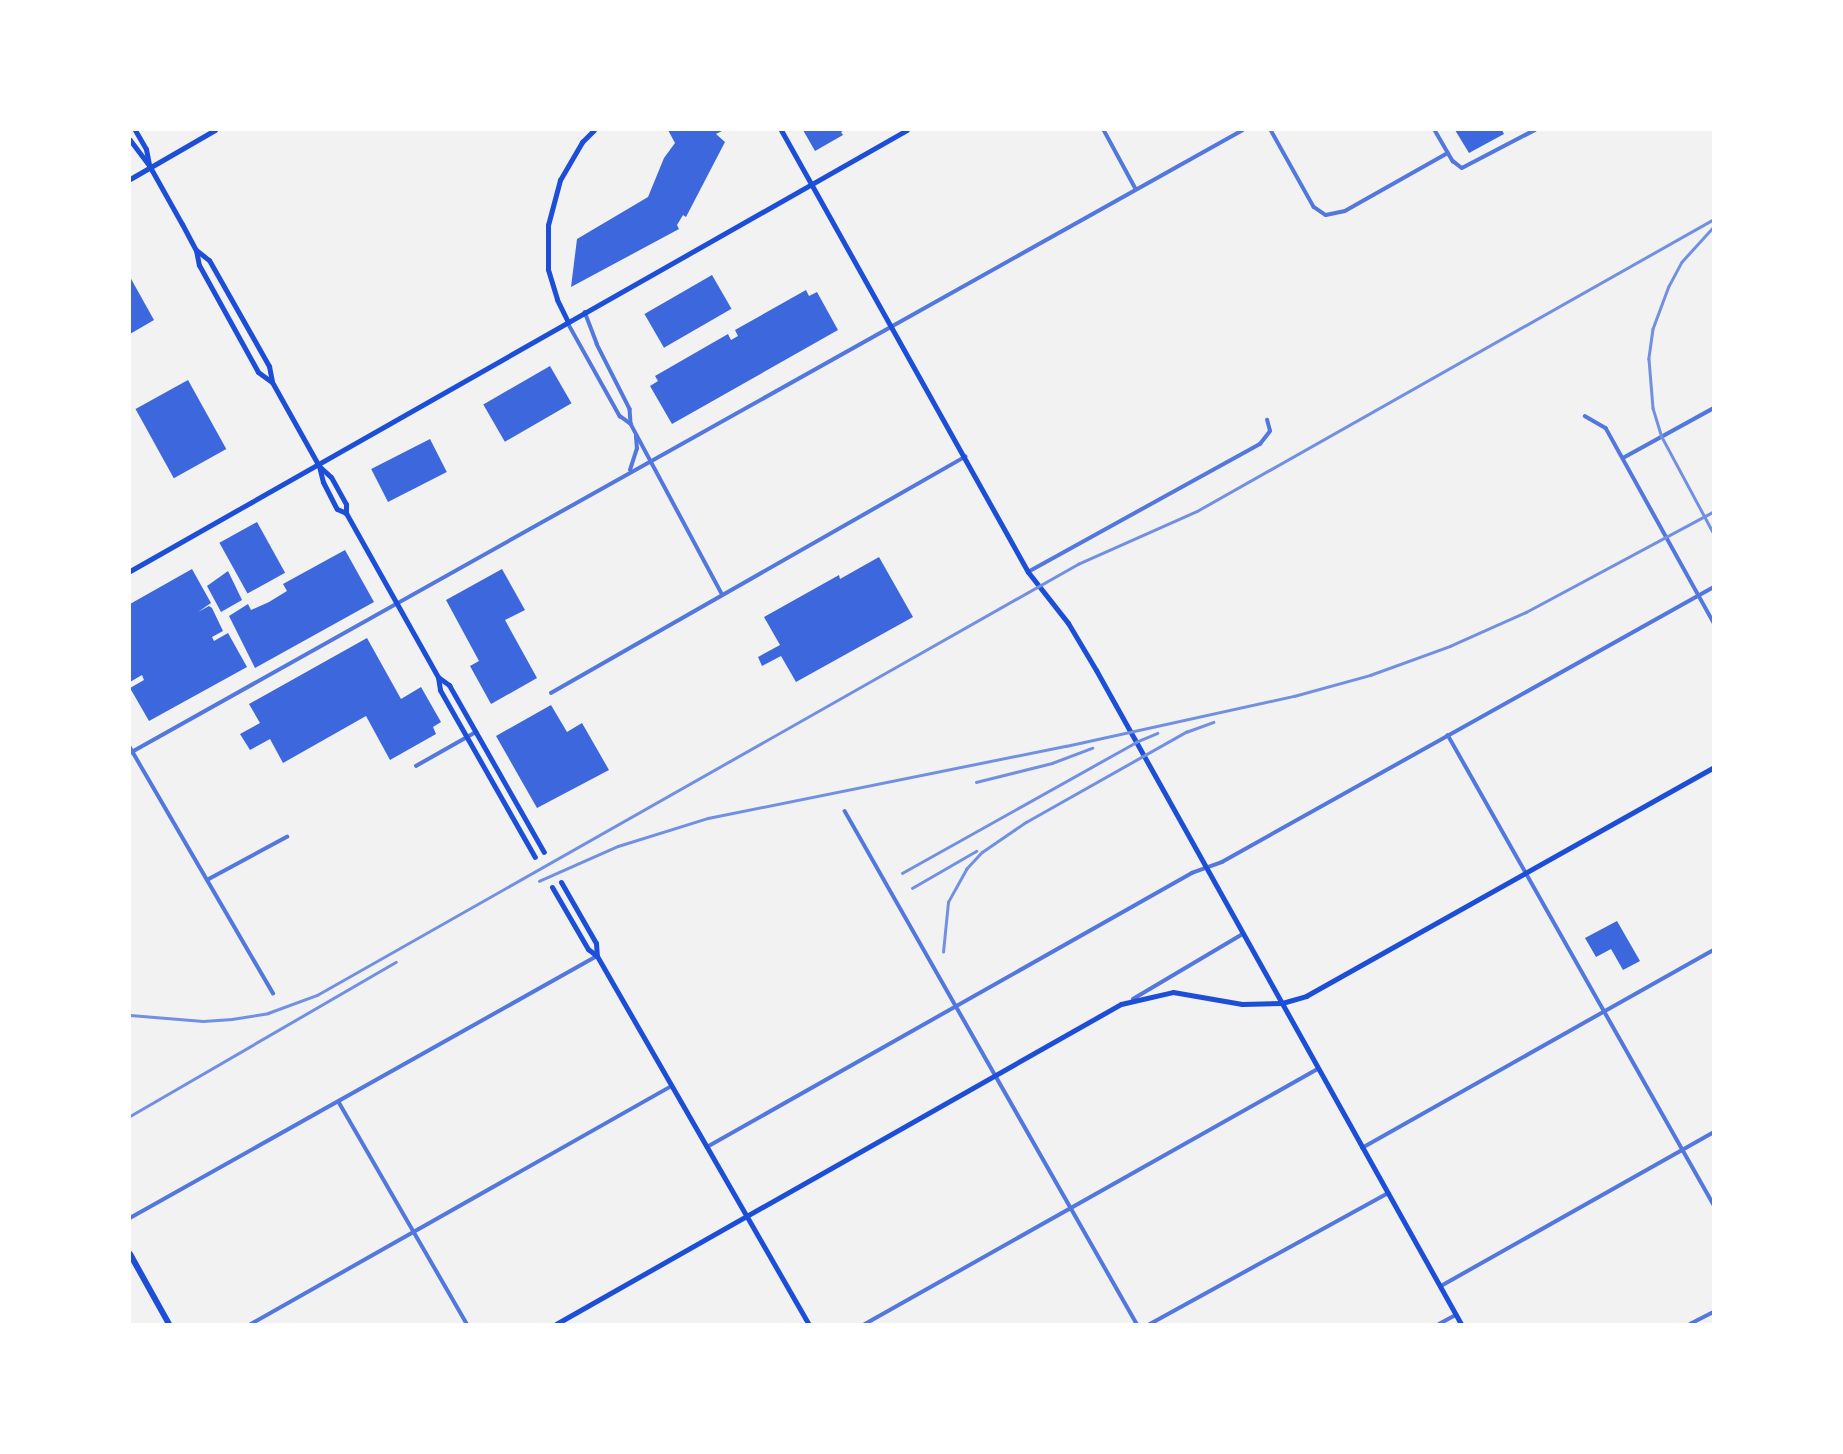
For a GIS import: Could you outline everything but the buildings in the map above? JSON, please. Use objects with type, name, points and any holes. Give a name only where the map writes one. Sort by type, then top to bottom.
[{"type":"main road","points":[[135,130],[146,149],[150,167]]},
{"type":"main road","points":[[130,179],[215,130]]},
{"type":"main road","points":[[568,322],[556,299],[548,269],[548,225],[561,180],[582,142],[594,130]]},
{"type":"main road","points":[[781,130],[1028,572],[1079,642],[1461,1325]]},
{"type":"main road","points":[[130,571],[907,130]]},
{"type":"main road","points":[[130,140],[150,167],[196,250],[199,265],[258,372],[272,382]]},
{"type":"main road","points":[[196,250],[209,260],[269,366],[272,382],[319,466],[323,482],[337,509],[346,513]]},
{"type":"main road","points":[[319,466],[331,477],[346,504],[346,513],[397,604],[439,677],[449,685],[544,852]]},
{"type":"main road","points":[[439,677],[440,690],[535,857]]},
{"type":"main road","points":[[556,1325],[1133,999],[1173,992],[1242,1004],[1282,1003],[1326,986],[1713,767]]},
{"type":"main road","points":[[561,881],[596,943],[597,956]]},
{"type":"main road","points":[[552,887],[588,949],[597,956],[673,1085],[808,1325]]},
{"type":"main road","points":[[130,1254],[169,1325]]},
{"type":"street","points":[[1104,130],[1136,189]]},
{"type":"street","points":[[273,993],[130,751],[1243,130]]},
{"type":"street","points":[[1271,130],[1314,207],[1325,215],[1340,213],[1448,153]]},
{"type":"street","points":[[1435,130],[1460,168],[1535,130]]},
{"type":"street","points":[[585,313],[597,344],[630,409],[637,449],[629,472]]},
{"type":"street","points":[[568,322],[620,416],[631,424],[722,594]]},
{"type":"street","points":[[1623,458],[1713,408]]},
{"type":"street","points":[[1585,416],[1606,428],[1713,623]]},
{"type":"street","points":[[1028,572],[1260,444],[1270,431],[1267,419]]},
{"type":"street","points":[[551,693],[965,457]]},
{"type":"street","points":[[708,1147],[1192,873],[1222,862],[1713,587]]},
{"type":"street","points":[[416,766],[476,733]]},
{"type":"street","points":[[1448,735],[1713,1205]]},
{"type":"street","points":[[845,811],[1137,1325]]},
{"type":"street","points":[[207,880],[287,837]]},
{"type":"street","points":[[1133,999],[1243,934]]},
{"type":"street","points":[[1362,1148],[1713,950]]},
{"type":"street","points":[[130,1218],[597,956]]},
{"type":"street","points":[[865,1325],[1318,1069]]},
{"type":"street","points":[[251,1325],[673,1085]]},
{"type":"street","points":[[339,1102],[467,1325]]},
{"type":"street","points":[[1440,1286],[1713,1132]]},
{"type":"street","points":[[1150,1325],[1388,1193]]},
{"type":"street","points":[[1690,1325],[1713,1312]]},
{"type":"street","points":[[1439,1325],[1456,1315]]},
{"type":"railway","points":[[130,1015],[203,1021],[232,1019],[268,1013],[317,995],[1078,564],[1197,511],[1714,219]]},
{"type":"railway","points":[[1714,227],[1682,262],[1669,286],[1653,329],[1649,359],[1653,408],[1662,437],[1714,534]]},
{"type":"railway","points":[[539,881],[618,846],[708,818],[1066,746],[1294,696],[1370,675],[1450,646],[1526,612],[1714,511]]},
{"type":"railway","points":[[943,952],[948,902],[966,869],[982,852],[1026,822],[1186,732],[1213,722]]},
{"type":"railway","points":[[902,873],[1136,742],[1157,733]]},
{"type":"railway","points":[[976,782],[1052,763],[1092,748]]},
{"type":"railway","points":[[912,888],[976,851]]},
{"type":"railway","points":[[130,1116],[396,962]]}]
